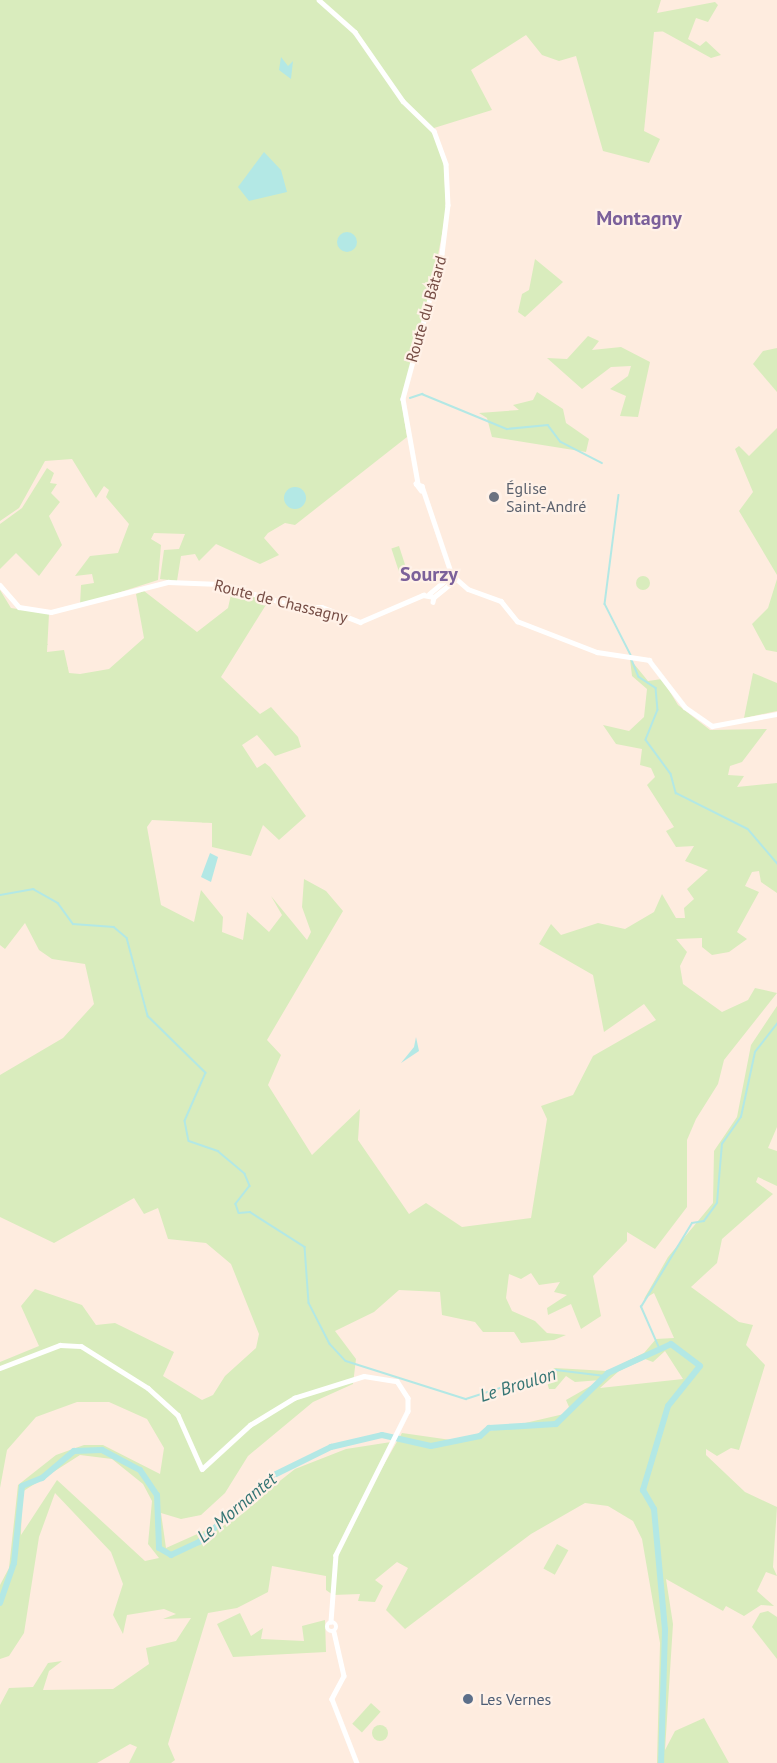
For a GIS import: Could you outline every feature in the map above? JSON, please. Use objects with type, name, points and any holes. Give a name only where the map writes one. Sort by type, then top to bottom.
[{"type":"street","name":"Route du Bâtard","points":[[319,0],[355,32],[403,101],[434,131],[446,164],[442,254],[402,399],[418,483],[454,577]]},
{"type":"street","points":[[454,577],[462,584],[501,601],[526,627],[597,652],[632,655],[658,667],[680,702],[708,724],[777,714]]},
{"type":"street","name":"Route de Chassagny","points":[[0,585],[19,607],[51,612],[159,583],[212,583],[322,608],[360,622],[430,597],[454,577]]},
{"type":"street","points":[[0,1368],[60,1345],[81,1346],[148,1388],[178,1415],[189,1429],[194,1460],[202,1469],[250,1425],[294,1398],[364,1376],[392,1379],[406,1393],[408,1411],[336,1555],[331,1593],[331,1622],[337,1626],[334,1632],[344,1676],[332,1699],[357,1763]]},
{"type":"green space","points":[[0,0],[661,0],[657,13],[715,2],[718,5],[708,22],[696,18],[688,39],[700,46],[706,41],[721,55],[711,58],[663,31],[654,32],[644,131],[660,139],[649,163],[603,151],[576,56],[559,61],[542,55],[526,35],[471,70],[492,110],[434,128],[444,164],[446,213],[428,308],[401,399],[407,437],[295,525],[285,523],[268,533],[264,538],[279,555],[260,564],[216,544],[199,561],[195,554],[181,556],[177,581],[160,579],[164,550],[179,549],[185,534],[154,533],[151,539],[161,545],[158,580],[80,605],[81,585],[94,583],[92,574],[75,576],[90,556],[118,553],[129,524],[106,497],[109,490],[104,486],[96,498],[72,459],[45,461],[19,508],[0,521]]},
{"type":"green space","points":[[535,259],[563,282],[525,317],[518,312],[522,294],[529,290]]},
{"type":"green space","points":[[588,336],[599,341],[592,350],[621,347],[650,362],[638,417],[620,416],[626,396],[610,389],[628,376],[631,366],[611,367],[582,389],[547,358],[567,359]]},
{"type":"green space","points":[[777,348],[777,392],[753,364],[763,351]]},
{"type":"green space","points":[[537,392],[563,409],[566,423],[589,439],[586,452],[492,437],[487,418],[479,413],[519,410],[513,405],[533,400]]},
{"type":"green space","points":[[777,428],[777,575],[739,511],[753,492],[735,449],[739,446],[749,456]]},
{"type":"green space","points":[[47,468],[54,473],[50,483],[57,484],[51,493],[60,502],[49,516],[62,545],[39,576],[16,553],[0,569],[0,524],[22,508]]},
{"type":"green space","points":[[399,546],[408,573],[400,575],[391,548]]},
{"type":"green space","points":[[643,576],[648,578],[650,583],[648,588],[643,590],[638,588],[636,583],[638,578]]},
{"type":"green space","points":[[777,579],[777,652],[766,650],[752,624],[768,608]]},
{"type":"green space","points":[[0,590],[11,608],[49,614],[47,652],[64,650],[69,673],[80,674],[109,669],[144,638],[136,594],[144,591],[197,632],[228,608],[232,590],[269,600],[221,677],[260,714],[271,707],[298,737],[301,747],[275,756],[257,735],[242,745],[257,768],[265,763],[270,767],[306,816],[279,840],[263,825],[251,856],[212,847],[212,823],[152,820],[147,827],[161,905],[194,922],[201,890],[223,917],[222,932],[243,940],[247,912],[269,932],[282,915],[271,896],[307,940],[311,932],[302,907],[304,879],[326,891],[343,911],[267,1040],[281,1055],[268,1085],[312,1155],[360,1109],[358,1140],[409,1214],[426,1203],[462,1227],[531,1218],[547,1119],[541,1106],[573,1095],[593,1056],[656,1020],[644,1004],[604,1032],[593,975],[539,944],[551,924],[561,935],[598,923],[625,929],[654,912],[662,894],[676,918],[685,918],[684,908],[694,899],[687,889],[708,870],[685,861],[694,846],[676,847],[666,831],[674,827],[647,785],[655,777],[651,768],[640,765],[642,749],[616,744],[603,725],[629,731],[644,717],[647,689],[632,676],[630,659],[648,681],[662,679],[678,705],[710,730],[767,729],[742,762],[730,766],[728,775],[744,776],[737,787],[777,783],[777,893],[761,882],[759,871],[752,872],[745,886],[759,892],[737,932],[747,939],[729,952],[712,955],[702,947],[702,938],[676,939],[687,952],[680,966],[683,984],[722,1012],[748,1000],[755,988],[777,993],[724,1060],[718,1084],[696,1119],[687,1140],[687,1207],[655,1249],[627,1232],[627,1241],[593,1276],[601,1316],[581,1329],[571,1304],[548,1315],[547,1308],[567,1295],[554,1292],[560,1282],[539,1285],[531,1273],[521,1279],[509,1274],[506,1298],[512,1311],[535,1321],[547,1333],[566,1335],[554,1340],[521,1343],[514,1332],[483,1332],[475,1322],[442,1315],[440,1292],[399,1290],[374,1312],[335,1331],[356,1359],[353,1384],[313,1402],[248,1456],[225,1493],[201,1515],[181,1519],[161,1513],[166,1548],[213,1527],[233,1506],[243,1510],[295,1469],[346,1449],[391,1442],[344,1534],[402,1433],[451,1440],[564,1414],[569,1407],[566,1400],[601,1380],[575,1382],[566,1376],[555,1389],[549,1389],[546,1379],[506,1389],[555,1368],[607,1371],[644,1353],[656,1339],[674,1338],[654,1293],[644,1299],[668,1257],[713,1203],[714,1151],[737,1117],[751,1045],[777,1006],[777,1127],[768,1148],[777,1151],[777,1186],[758,1177],[756,1182],[773,1194],[722,1239],[717,1263],[691,1287],[739,1322],[753,1325],[746,1345],[765,1365],[739,1450],[731,1448],[717,1456],[706,1449],[706,1455],[745,1492],[777,1507],[773,1567],[777,1576],[766,1572],[757,1591],[774,1606],[761,1605],[744,1616],[726,1606],[723,1611],[666,1579],[673,1624],[665,1750],[675,1731],[704,1718],[729,1763],[657,1763],[660,1643],[642,1539],[633,1521],[608,1506],[585,1503],[531,1534],[405,1629],[386,1610],[408,1568],[397,1562],[375,1580],[383,1586],[375,1602],[358,1601],[360,1594],[333,1595],[326,1590],[326,1576],[272,1566],[268,1592],[237,1608],[208,1613],[168,1744],[175,1760],[171,1763],[129,1763],[137,1747],[130,1744],[97,1763],[0,1763],[0,1705],[9,1688],[33,1687],[48,1663],[62,1661],[49,1671],[43,1690],[113,1689],[149,1664],[146,1648],[176,1641],[191,1618],[163,1619],[176,1614],[164,1609],[127,1615],[123,1634],[113,1615],[123,1584],[111,1552],[55,1493],[39,1537],[24,1633],[9,1656],[0,1659],[0,1585],[9,1568],[18,1485],[56,1455],[84,1445],[103,1445],[160,1474],[164,1448],[147,1419],[109,1402],[77,1402],[36,1417],[7,1450],[0,1488],[0,1362],[39,1346],[21,1306],[35,1289],[82,1305],[96,1325],[115,1323],[174,1352],[163,1376],[202,1400],[213,1395],[225,1376],[256,1348],[259,1334],[231,1264],[206,1243],[168,1239],[158,1208],[144,1214],[134,1198],[54,1243],[0,1217],[0,1075],[63,1038],[94,1004],[85,964],[52,959],[39,950],[25,923],[5,949],[0,945]],"holes":[[[665,1351],[683,1379],[600,1388],[619,1371],[645,1359],[653,1362]],[[80,1455],[112,1459],[143,1484],[152,1501],[148,1544],[159,1558],[145,1561],[57,1480],[21,1535],[22,1492]]]},
{"type":"green space","points":[[753,673],[777,683],[777,711],[744,718]]},
{"type":"green space","points":[[557,1544],[568,1550],[555,1575],[543,1568]]},
{"type":"green space","points":[[768,1611],[777,1617],[777,1659],[752,1627],[760,1613]]},
{"type":"green space","points":[[240,1613],[251,1636],[263,1628],[261,1639],[304,1641],[302,1626],[325,1620],[326,1652],[233,1657],[217,1624]]},
{"type":"green space","points":[[371,1703],[381,1712],[362,1733],[352,1724]]},
{"type":"green space","points":[[380,1725],[388,1733],[380,1741],[372,1733]]},
{"type":"water","points":[[281,57],[288,66],[293,61],[291,79],[279,70]]},
{"type":"water","points":[[264,152],[281,170],[287,192],[249,201],[238,187]]},
{"type":"water","points":[[347,232],[354,235],[357,242],[354,249],[347,252],[340,249],[337,242],[340,235]]},
{"type":"water","points":[[295,487],[303,490],[306,498],[303,506],[295,509],[287,506],[284,498],[287,490]]},
{"type":"water","points":[[210,853],[218,857],[211,882],[201,877]]},
{"type":"water","points":[[416,1037],[419,1051],[401,1063],[414,1047]]},
{"type":"waterway","points":[[410,398],[422,394],[507,429],[548,425],[561,442],[602,463]]},
{"type":"waterway","points":[[619,495],[605,604],[631,655]]},
{"type":"waterway","points":[[632,660],[639,677],[656,688],[658,710],[646,740],[671,774],[676,793],[748,829],[777,863]]},
{"type":"waterway","name":"Le Broulon","points":[[0,895],[33,889],[58,903],[73,924],[114,927],[127,938],[148,1016],[206,1073],[185,1121],[189,1141],[218,1151],[245,1174],[250,1186],[236,1204],[239,1213],[250,1212],[305,1247],[309,1303],[330,1344],[346,1361],[466,1399],[556,1370],[605,1376]]},
{"type":"waterway","points":[[659,1348],[641,1307],[692,1223],[704,1221],[717,1203],[722,1144],[741,1117],[755,1052],[777,1024]]},
{"type":"waterway","name":"Le Mornantet","points":[[0,1603],[14,1563],[22,1486],[42,1478],[74,1451],[102,1450],[140,1470],[157,1495],[159,1548],[171,1555],[199,1542],[272,1476],[331,1447],[382,1435],[431,1446],[480,1436],[489,1428],[556,1424],[608,1373],[671,1344],[700,1366],[668,1406],[643,1490],[654,1509],[665,1630],[661,1763]]},
{"type":"place","name":"Église Saint-André","points":[[494,497]]},
{"type":"place","name":"Les Vernes","points":[[468,1699]]},
{"type":"district","name":"Montagny","points":[[639,218]]},
{"type":"district","name":"Sourzy","points":[[429,574]]}]
